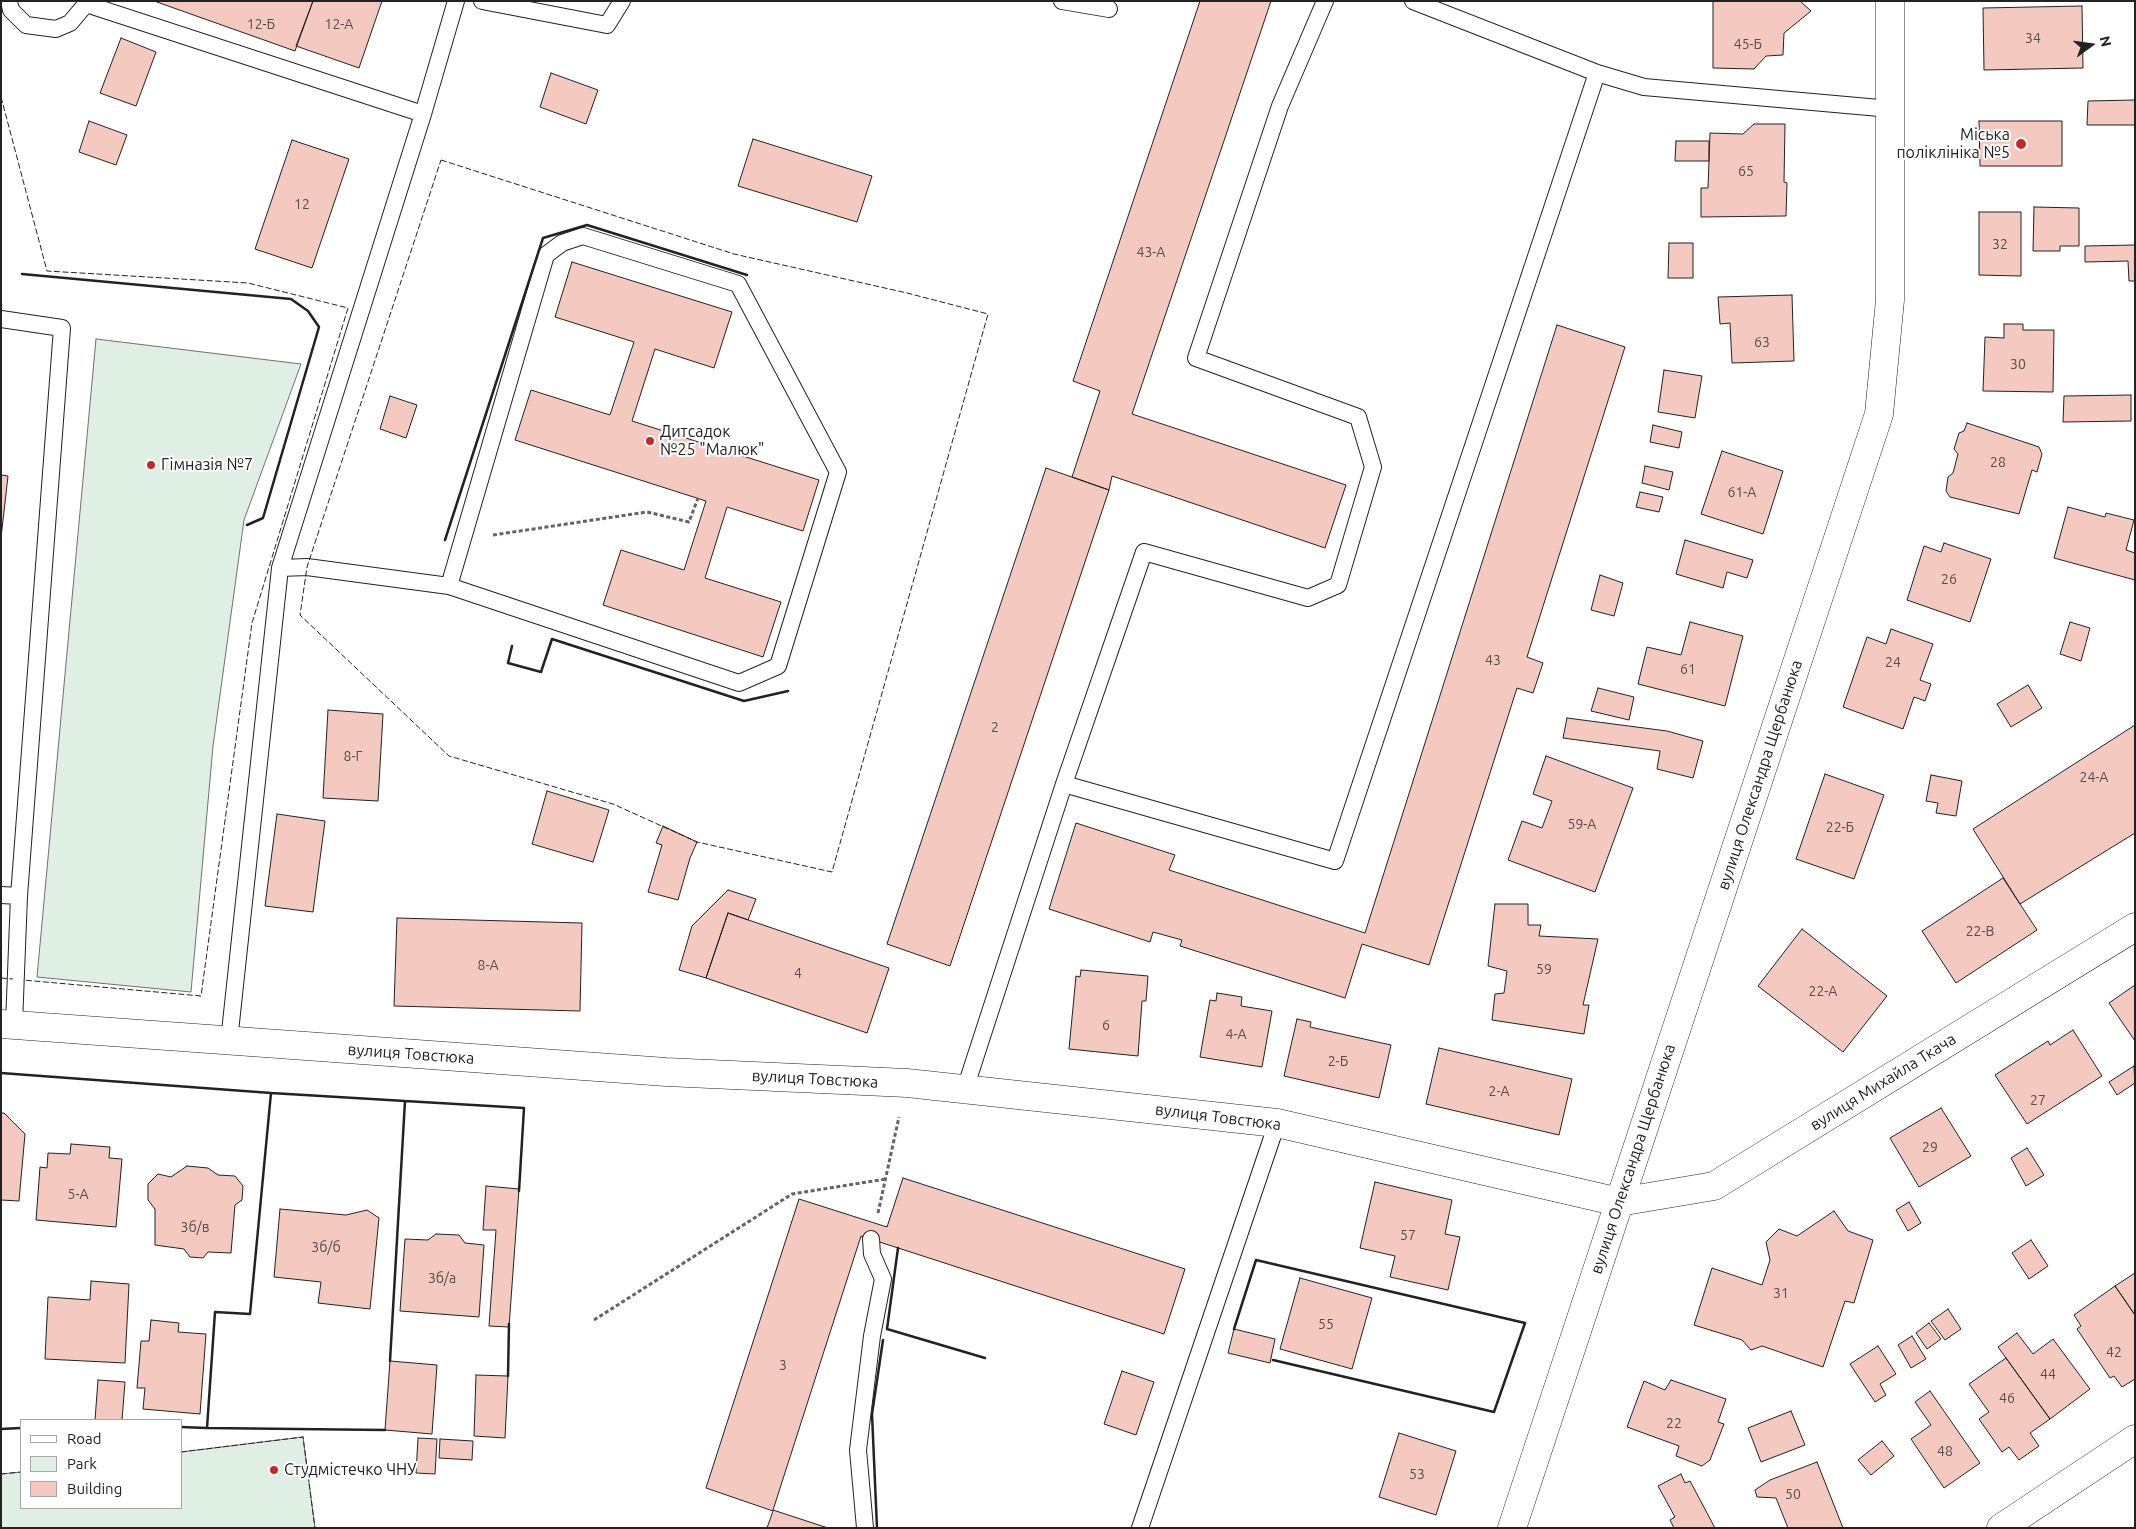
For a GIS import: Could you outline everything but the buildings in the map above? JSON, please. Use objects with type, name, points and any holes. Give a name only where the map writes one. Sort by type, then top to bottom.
[{"type":"street","name":"вулиця Олександра Щербанюка","points":[[1512,1528],[1879,414],[1890,300],[1890,1]]},
{"type":"street","name":"вулиця Михайла Ткача","points":[[1619,1202],[1714,1186],[2135,927]]},
{"type":"street","name":"вулиця Товстюка","points":[[7,1024],[666,1072],[906,1083],[1278,1123],[1619,1202]]},
{"type":"street","points":[[2001,1528],[2135,1439]]},
{"type":"lane","points":[[10,1],[12,10],[26,25],[56,29],[70,24],[86,3],[423,114]]},
{"type":"lane","points":[[229,1041],[280,568],[423,114],[456,1]]},
{"type":"lane","points":[[482,1],[607,25],[622,1]]},
{"type":"lane","points":[[1062,1],[1109,8]]},
{"type":"lane","points":[[965,1089],[1064,784],[1144,552],[1308,598],[1338,585],[1373,467],[1358,417],[1196,358],[1280,106],[1325,1]]},
{"type":"lane","points":[[1413,1],[1597,73],[1644,87],[1891,109]]},
{"type":"lane","points":[[1064,784],[1335,861],[1597,73]]},
{"type":"lane","points":[[280,568],[307,567],[449,586],[739,683],[778,666],[838,472],[738,284],[583,236],[562,243],[546,255],[449,586]]},
{"type":"lane","points":[[1,319],[62,328],[19,896],[17,979],[7,1024]]},
{"type":"lane","points":[[1,895],[19,896]]},
{"type":"lane","points":[[1140,1528],[1278,1123]]},
{"type":"lane","points":[[865,1528],[858,1450],[872,1336],[883,1279],[872,1254],[872,1239]]},
{"type":"path","points":[[462,540],[647,512],[690,522],[698,498]]},
{"type":"path","points":[[877,1214],[906,1083]]},
{"type":"path","points":[[594,1320],[792,1194],[886,1179]]},
{"type":"green space","points":[[96,339],[301,364],[244,520],[213,746],[191,992],[37,977]]},
{"type":"green space","name":"Студмістечко ЧНУ","points":[[303,1437],[315,1528],[1,1528],[1,1474],[20,1472],[20,1509],[182,1509],[182,1452]]},
{"type":"fence","points":[[1,97],[47,271],[248,283],[348,308],[252,623],[201,996],[23,980]]},
{"type":"fence","points":[[441,160],[734,254],[907,293],[988,314],[832,872],[697,842],[613,804],[449,756],[300,615],[307,567],[441,160]]},
{"type":"fence","points":[[1,978],[13,979]]},
{"type":"fence","points":[[182,1452],[303,1437],[315,1528]]},
{"type":"fence","points":[[1,1474],[20,1472]]},
{"type":"wall","points":[[445,540],[543,238],[587,225],[747,275]]},
{"type":"wall","points":[[22,274],[291,299],[308,311],[319,327],[263,518],[247,525]]},
{"type":"wall","points":[[512,646],[508,663],[541,672],[552,639],[744,701],[788,691]]},
{"type":"wall","points":[[1,1073],[271,1093]]},
{"type":"wall","points":[[385,1430],[207,1428],[215,1312],[250,1314],[271,1093],[405,1101]]},
{"type":"wall","points":[[390,1361],[405,1101],[524,1108],[519,1191]]},
{"type":"wall","points":[[898,1248],[887,1329],[985,1358]]},
{"type":"wall","points":[[1234,1329],[1256,1260],[1525,1323],[1494,1412],[1273,1360]]},
{"type":"wall","points":[[508,1376],[509,1324]]},
{"type":"wall","points":[[877,1528],[872,1414],[883,1340]]},
{"type":"wall","points":[[182,1427],[207,1428]]},
{"type":"wall","points":[[1,1429],[20,1428]]},
{"type":"place","name":"Міська поліклініка №5","points":[[2021,144]]},
{"type":"place","name":"Дитсадок №25 \"Малюк\"","points":[[650,441]]},
{"type":"place","name":"Гімназія №7","points":[[151,465]]},
{"type":"place","name":"Студмістечко ЧНУ","points":[[274,1470]]}]
